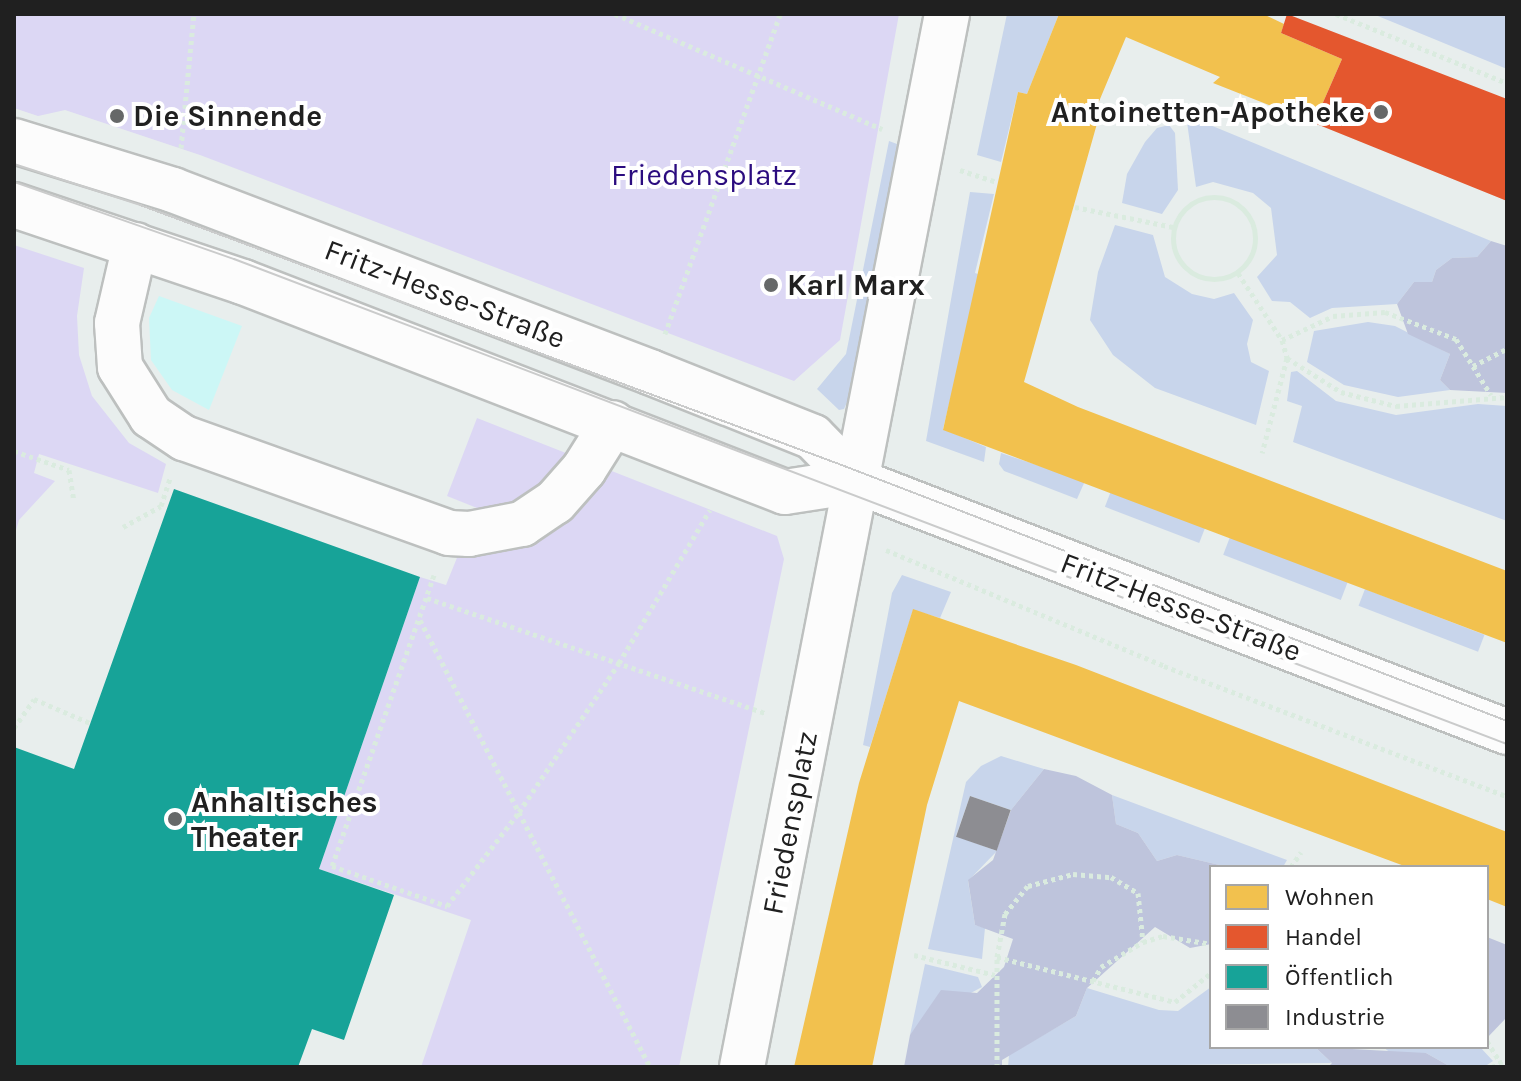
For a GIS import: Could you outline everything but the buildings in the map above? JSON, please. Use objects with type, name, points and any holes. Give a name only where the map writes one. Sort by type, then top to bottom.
[{"type":"street","name":"Friedensplatz","points":[[742,1067],[947,14]]},
{"type":"street","name":"Fritz-Hesse-Straße","points":[[14,141],[173,190],[650,372],[813,437],[856,481],[1507,732]]},
{"type":"street","name":"Fritz-Hesse-Straße","points":[[14,205],[135,245],[613,423],[785,492],[856,481]]},
{"type":"street","points":[[135,245],[117,323],[120,367],[151,416],[184,438],[449,533],[469,534],[522,524],[555,502],[584,469],[613,423]]},
{"type":"path","points":[[173,190],[194,14]]},
{"type":"path","points":[[615,14],[922,147]]},
{"type":"path","points":[[650,372],[780,14]]},
{"type":"path","points":[[1336,14],[1507,83]]},
{"type":"path","points":[[1220,197],[1240,205],[1255,233],[1254,251],[1238,273],[1210,280],[1188,272],[1174,253],[1173,227],[1183,210],[1201,199],[1220,197]]},
{"type":"path","points":[[1075,207],[1173,227]]},
{"type":"path","points":[[1238,273],[1282,340],[1287,358],[1262,453]]},
{"type":"path","points":[[1282,340],[1333,316],[1385,312],[1456,339],[1491,395]]},
{"type":"path","points":[[1473,366],[1507,349]]},
{"type":"path","points":[[1287,358],[1341,392],[1396,406],[1491,395],[1507,397]]},
{"type":"path","points":[[14,451],[69,470],[74,501]]},
{"type":"path","points":[[123,527],[161,506],[174,466]]},
{"type":"path","points":[[430,587],[332,866],[447,906],[519,812],[619,663],[733,471]]},
{"type":"path","points":[[847,533],[1164,666],[1507,796]]},
{"type":"path","points":[[427,598],[809,728]]},
{"type":"path","points":[[420,620],[650,1067]]},
{"type":"path","points":[[14,728],[34,699],[90,723]]},
{"type":"path","points":[[1292,865],[1301,852]]},
{"type":"path","points":[[997,1067],[997,957],[1005,914],[1028,886],[1073,874],[1111,877],[1138,893],[1143,942]]},
{"type":"path","points":[[1093,981],[1101,967],[1143,942],[1163,936],[1209,944]]},
{"type":"path","points":[[914,955],[995,975]]},
{"type":"path","points":[[997,957],[1175,1002],[1209,975]]},
{"type":"path","points":[[1489,1044],[1500,1062]]},
{"type":"path","points":[[1492,1067],[1507,1059]]},
{"type":"shaded area","points":[[1007,14],[1059,14],[1027,94],[1018,92],[1001,162],[977,155]]},
{"type":"shaded area","points":[[1373,14],[1507,14],[1507,69]]},
{"type":"shaded area","points":[[1193,118],[1491,241],[1477,257],[1452,258],[1436,270],[1432,282],[1414,282],[1397,304],[1332,308],[1310,318],[1290,302],[1272,301],[1257,277],[1277,255],[1271,208],[1253,193],[1213,182],[1196,187],[1187,122]]},
{"type":"shaded area","points":[[1169,125],[1175,133],[1178,190],[1162,214],[1122,203],[1127,174],[1145,142],[1157,128]]},
{"type":"shaded area","points":[[889,141],[897,144],[856,382],[844,409],[839,410],[817,389],[846,354]]},
{"type":"shaded area","points":[[970,192],[994,194],[975,273],[981,275],[943,429],[986,447],[984,462],[926,441]]},
{"type":"shaded area","points":[[1115,225],[1153,235],[1165,277],[1192,294],[1214,299],[1234,293],[1253,320],[1247,344],[1251,362],[1269,371],[1256,425],[1155,388],[1113,355],[1090,320],[1098,272]]},
{"type":"shaded area","points":[[1491,241],[1507,246],[1507,393],[1450,390],[1440,380],[1450,354],[1408,334],[1397,304],[1414,282],[1432,282],[1436,270],[1452,258],[1477,257]]},
{"type":"shaded area","points":[[1368,322],[1395,326],[1450,354],[1440,380],[1450,390],[1398,397],[1344,385],[1307,362],[1314,331]]},
{"type":"shaded area","points":[[1297,371],[1336,401],[1396,415],[1478,404],[1507,406],[1507,521],[1293,442],[1302,406],[1287,401],[1291,372]]},
{"type":"shaded area","points":[[1001,453],[1085,481],[1077,499],[1004,471],[999,464]]},
{"type":"shaded area","points":[[1111,491],[1205,527],[1199,543],[1105,507]]},
{"type":"shaded area","points":[[1230,537],[1348,582],[1341,600],[1223,555]]},
{"type":"shaded area","points":[[902,575],[951,592],[940,618],[913,610],[870,747],[863,745],[892,593]]},
{"type":"shaded area","points":[[1365,589],[1484,635],[1478,652],[1359,606]]},
{"type":"shaded area","points":[[1001,756],[1044,769],[1011,810],[970,796],[956,836],[997,851],[968,881],[975,925],[985,928],[982,959],[928,949],[966,782],[981,766]]},
{"type":"shaded area","points":[[1044,769],[1076,776],[1112,795],[1116,824],[1138,833],[1157,861],[1177,855],[1220,865],[1209,865],[1209,944],[1190,948],[1155,927],[1087,988],[1076,1016],[1002,1060],[1002,1067],[904,1067],[910,1035],[941,990],[977,993],[1004,967],[1013,939],[975,925],[968,880],[993,860],[1011,810]]},
{"type":"shaded area","points":[[1112,795],[1287,860],[1284,865],[1220,865],[1177,855],[1157,861],[1138,833],[1116,824]]},
{"type":"shaded area","points":[[1489,938],[1507,945],[1507,1017],[1489,1036]]},
{"type":"shaded area","points":[[925,964],[978,977],[982,987],[924,1018],[910,1035]]},
{"type":"shaded area","points":[[1087,988],[1159,1010],[1178,1011],[1209,988],[1209,1049],[1317,1049],[1332,1063],[1008,1067],[1009,1055],[1076,1016]]},
{"type":"shaded area","points":[[1317,1049],[1426,1053],[1451,1067],[1328,1067],[1332,1063]]},
{"type":"shaded area","points":[[1386,1049],[1482,1049],[1493,1061],[1484,1067],[1451,1067],[1426,1053],[1392,1054]]},
{"type":"sand","points":[[159,296],[242,326],[209,410],[172,390],[151,360],[149,318]]},
{"type":"green space","name":"Friedensplatz","points":[[14,14],[899,14],[840,340],[794,381],[200,155],[65,110],[38,116],[14,108]]},
{"type":"green space","points":[[14,245],[84,268],[77,316],[79,355],[92,396],[129,443],[166,464],[158,493],[39,454],[34,473],[55,481],[19,520],[14,537]]},
{"type":"green space","points":[[477,418],[777,536],[784,559],[679,1067],[421,1067],[471,920],[319,869],[420,577],[446,585],[477,508],[447,496]]},
{"type":"tram line","points":[[14,164],[140,205],[839,464],[1507,721]]},
{"type":"tram line","points":[[14,182],[234,259],[1507,744]]},
{"type":"place","name":"Antoinetten-Apotheke","points":[[1381,112]]},
{"type":"place","name":"Die Sinnende","points":[[117,116]]},
{"type":"place","name":"Karl Marx","points":[[771,285]]},
{"type":"place","name":"Anhaltisches Theater","points":[[175,819]]}]
